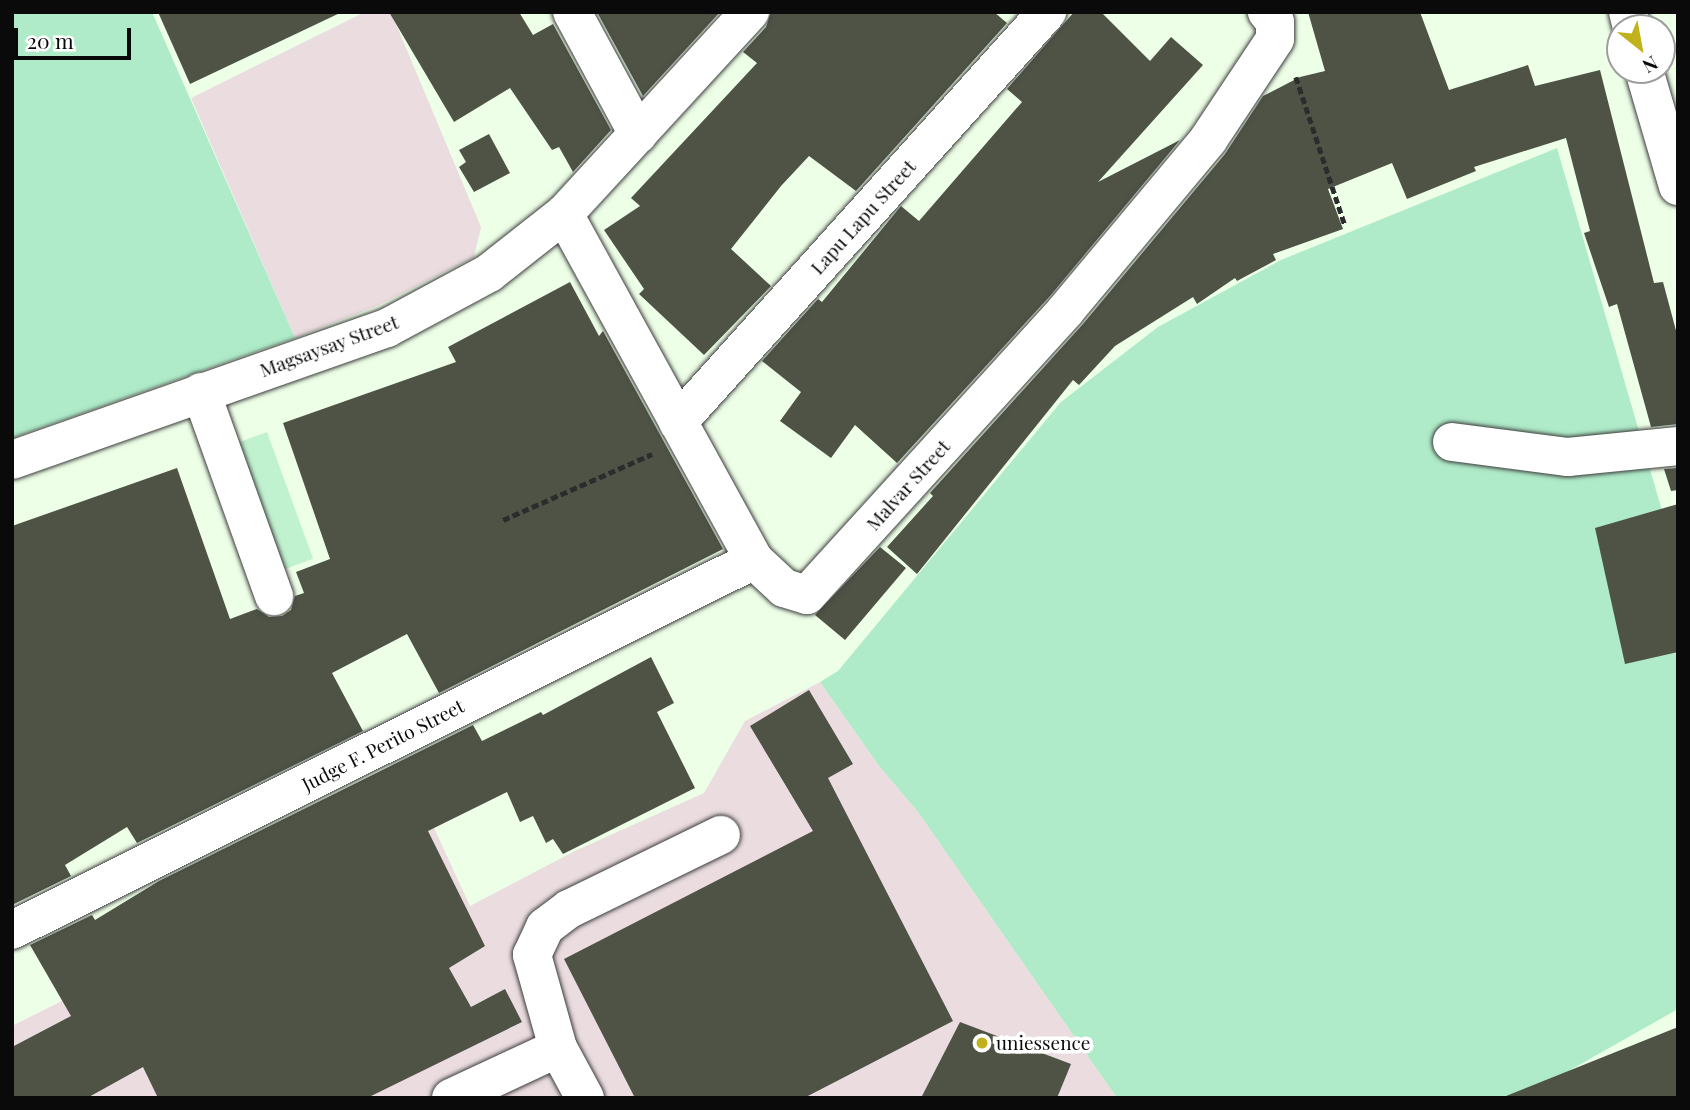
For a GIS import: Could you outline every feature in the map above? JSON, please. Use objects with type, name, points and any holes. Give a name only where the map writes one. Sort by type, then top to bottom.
[{"type":"street","points":[[572,12],[638,134]]},
{"type":"street","name":"Magsaysay Street","points":[[12,460],[387,328],[489,273],[564,214],[750,12]]},
{"type":"street","name":"Lapu Lapu Street","points":[[682,430],[1047,12]]},
{"type":"street","name":"Malvar Street","points":[[564,214],[754,559],[798,594],[807,595],[1066,310],[1208,140],[1271,26]]},
{"type":"street","points":[[1648,84],[1678,186]]},
{"type":"street","points":[[201,393],[274,596]]},
{"type":"street","points":[[1451,442],[1567,457],[1678,446]]},
{"type":"street","name":"Judge F. Perito Street","points":[[12,930],[754,559]]},
{"type":"street","points":[[585,1098],[558,1048],[533,955],[545,927],[569,909],[721,835]]},
{"type":"street","points":[[452,1098],[558,1048]]},
{"type":"path","points":[[1271,26],[1292,65],[1345,225]]},
{"type":"path","points":[[503,520],[682,430]]},
{"type":"shaded area","points":[[365,12],[391,12],[481,227],[474,257],[377,306],[295,338],[191,98]]},
{"type":"shaded area","points":[[820,682],[879,766],[918,812],[1117,1098],[12,1098],[12,1026],[429,817],[470,906],[575,851],[704,793],[745,721]]},
{"type":"green space","points":[[12,12],[152,12],[295,338],[12,438]]},
{"type":"green space","points":[[1557,148],[1678,566],[1678,1009],[1521,1098],[1117,1098],[918,812],[879,766],[820,682],[838,671],[1061,402],[1158,327],[1281,260]]},
{"type":"green space","points":[[267,432],[313,559],[253,581],[207,454]]},
{"type":"building","points":[[158,12],[342,12],[190,84]]},
{"type":"building","points":[[389,12],[519,12],[533,35],[553,24],[611,130],[573,172],[559,147],[552,150],[510,88],[454,122]]},
{"type":"building","points":[[597,12],[720,12],[643,96]]},
{"type":"building","points":[[771,12],[994,12],[1007,23],[856,191],[809,156],[781,186],[731,249],[771,286],[704,355],[639,294],[644,289],[604,230],[640,206],[631,198],[757,63],[743,52],[766,27]]},
{"type":"building","points":[[1074,12],[1101,12],[1150,61],[1171,37],[1203,65],[1098,182],[1180,140],[1050,296],[897,463],[855,425],[831,458],[780,421],[801,392],[762,361],[818,299],[822,302],[901,206],[919,221],[1022,102],[1007,89]]},
{"type":"building","points":[[1308,12],[1420,12],[1449,90],[1528,65],[1535,86],[1600,70],[1654,283],[1663,282],[1678,338],[1678,424],[1651,427],[1617,304],[1609,307],[1584,233],[1590,231],[1566,138],[1474,167],[1476,171],[1407,199],[1392,163],[1328,189],[1343,229],[1273,254],[1276,260],[1237,281],[1235,278],[1197,304],[1193,297],[1115,346],[1079,385],[1073,380],[917,574],[887,547],[933,496],[930,493],[1083,324],[1225,154],[1263,96],[1300,77],[1325,71]]},
{"type":"building","points":[[489,134],[510,173],[474,192],[459,167],[466,162],[459,150]]},
{"type":"building","points":[[570,282],[599,336],[603,331],[723,549],[439,693],[407,634],[332,673],[363,731],[137,843],[127,827],[65,865],[71,876],[12,905],[12,526],[177,468],[230,619],[257,609],[269,617],[282,616],[291,610],[295,596],[304,593],[296,572],[330,559],[283,423],[456,362],[448,347]]},
{"type":"building","points":[[1678,468],[1678,490],[1671,491],[1664,469]]},
{"type":"building","points":[[1678,504],[1678,652],[1625,664],[1595,528]]},
{"type":"building","points":[[880,547],[906,568],[845,640],[815,615]]},
{"type":"building","points":[[651,657],[674,703],[657,712],[695,788],[563,854],[553,839],[546,843],[533,816],[520,822],[507,792],[428,831],[485,946],[449,968],[471,1007],[505,989],[522,1022],[367,1098],[158,1098],[143,1067],[87,1098],[12,1098],[12,1047],[71,1016],[30,945],[92,915],[95,920],[159,881],[473,725],[482,741],[541,712],[543,715]]},
{"type":"building","points":[[809,690],[853,764],[828,778],[953,1021],[804,1098],[635,1098],[564,959],[813,831],[750,726]]},
{"type":"building","name":"uniessence","points":[[960,1022],[1071,1064],[1057,1098],[921,1098]]},
{"type":"building","points":[[1678,1027],[1678,1098],[1506,1098],[1506,1096]]},
{"type":"place","name":"uniessence","points":[[982,1043]]}]
